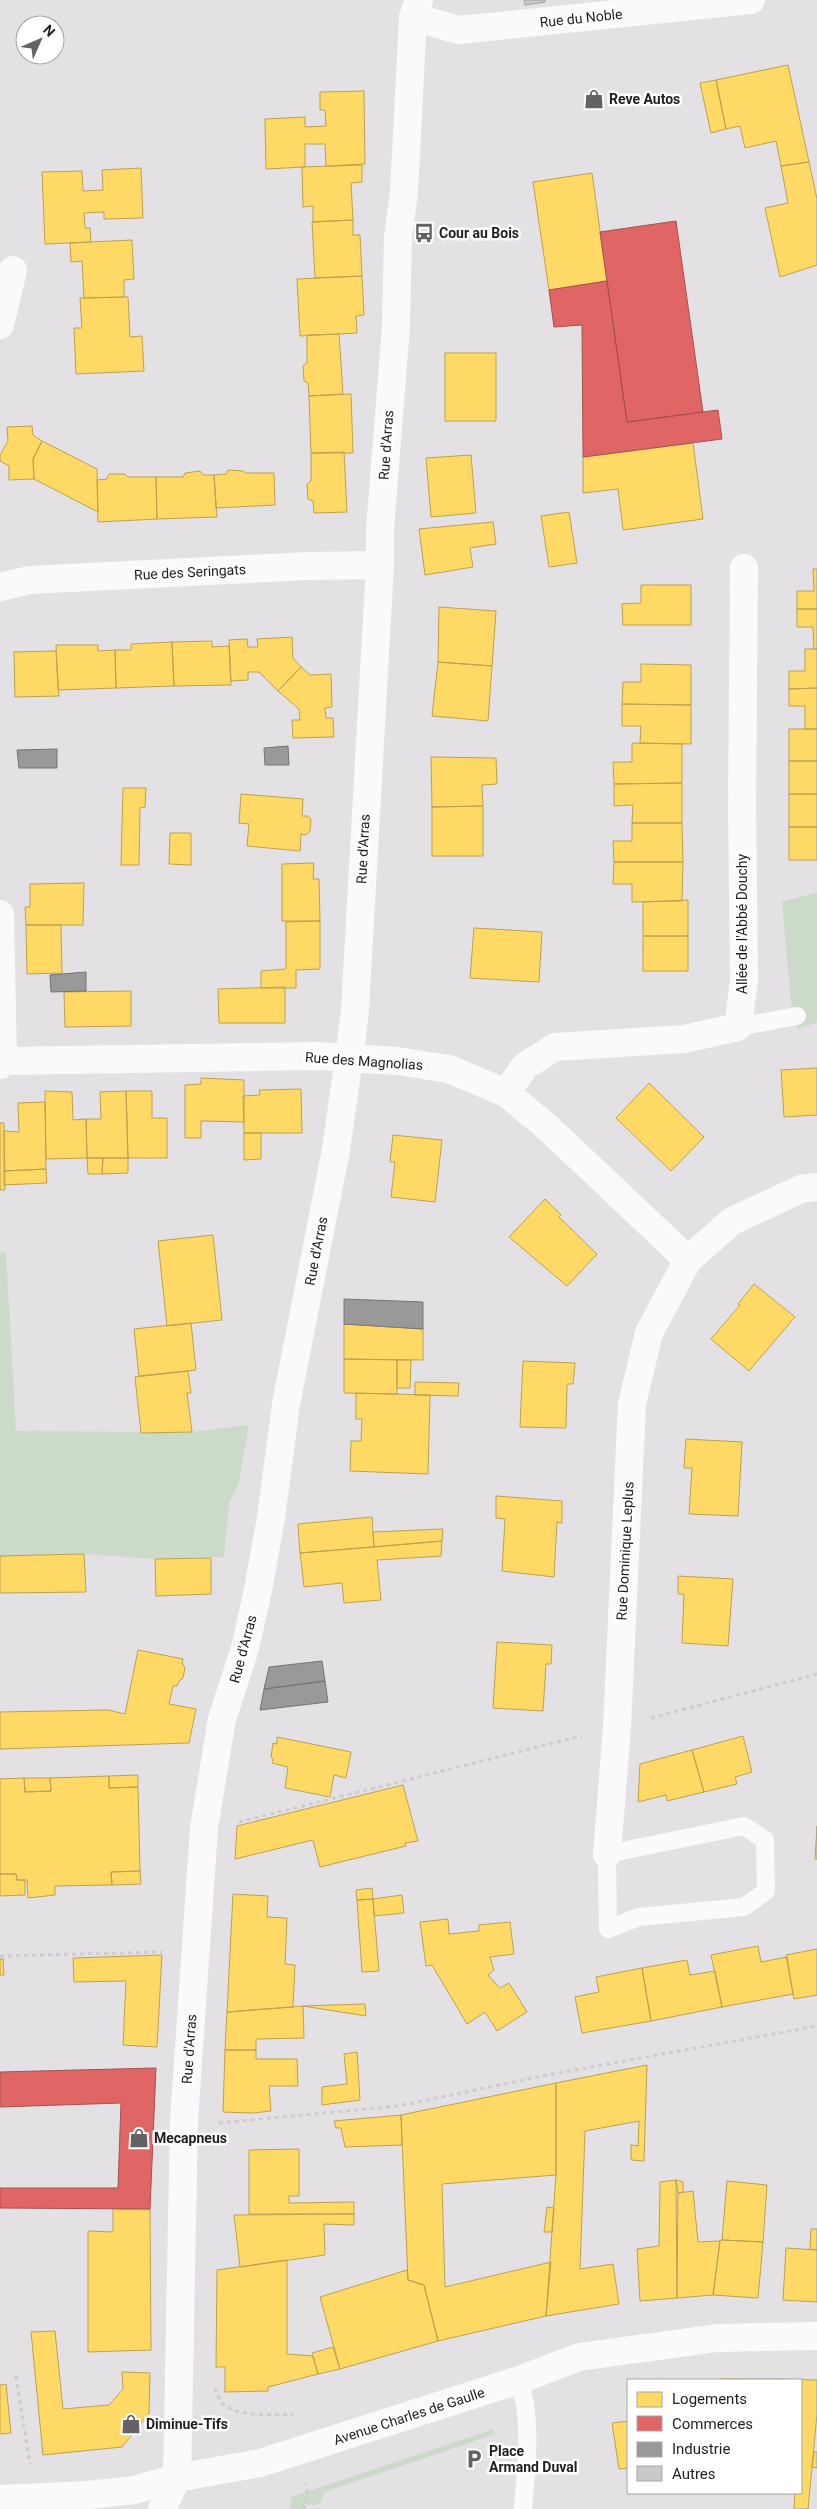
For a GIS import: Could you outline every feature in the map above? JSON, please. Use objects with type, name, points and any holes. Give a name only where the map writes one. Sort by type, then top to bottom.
[{"type":"street","name":"Rue du Noble","points":[[412,6],[459,30],[750,0]]},
{"type":"street","name":"Rue d'Arras","points":[[177,2478],[184,2121],[204,1828],[222,1719],[245,1648],[258,1590],[271,1518],[286,1404],[336,1150],[355,1010],[380,565],[380,530],[396,326],[398,238],[404,192],[412,6]]},
{"type":"street","points":[[0,325],[13,270]]},
{"type":"street","name":"Rue des Seringats","points":[[0,587],[40,580],[308,566],[380,565]]},
{"type":"street","name":"Allée de l'Abbé Douchy","points":[[738,1027],[744,980],[742,806],[744,568]]},
{"type":"street","points":[[0,914],[2,1063]]},
{"type":"street","points":[[506,1093],[525,1066],[555,1047],[684,1039],[738,1027]]},
{"type":"street","name":"Rue des Magnolias","points":[[2,1063],[317,1056],[397,1061],[449,1069],[506,1093],[546,1126],[688,1260]]},
{"type":"street","points":[[688,1260],[732,1221],[801,1189],[817,1187]]},
{"type":"street","name":"Rue Dominique Leplus","points":[[607,1854],[617,1727],[632,1404],[649,1333],[688,1260]]},
{"type":"street","name":"Avenue Charles de Gaulle","points":[[0,2499],[134,2490],[177,2478],[260,2463],[518,2380],[579,2357],[718,2338],[817,2336]]},
{"type":"street","points":[[162,2509],[177,2478]]},
{"type":"lane","points":[[738,1027],[797,1016]]},
{"type":"lane","points":[[744,1826],[765,1840],[766,1891],[744,1907],[639,1917],[608,1929],[607,1854],[744,1826]]},
{"type":"lane","points":[[518,2380],[525,2398],[529,2435],[523,2509]]},
{"type":"path","points":[[204,1828],[234,1823],[617,1727],[817,1674]]},
{"type":"path","points":[[0,1956],[166,1952]]},
{"type":"path","points":[[184,2121],[221,2123],[398,2106],[547,2076],[817,2026]]},
{"type":"path","points":[[16,2376],[34,2498]]},
{"type":"green space","points":[[817,892],[817,1023],[797,1029],[795,1007],[792,1007],[791,1002],[782,902]]},
{"type":"green space","points":[[6,1252],[16,1431],[192,1432],[249,1425],[239,1482],[229,1504],[224,1557],[155,1559],[84,1554],[0,1556],[0,1253]]},
{"type":"green space","points":[[493,2429],[495,2434],[324,2492],[321,2502],[316,2505],[304,2504],[304,2509],[290,2509],[291,2497]]},
{"type":"building: Logements","points":[[788,65],[809,162],[781,166],[776,141],[745,148],[740,126],[726,129],[716,80]]},
{"type":"building: Logements","points":[[716,80],[726,129],[711,133],[700,83]]},
{"type":"building: Logements","points":[[364,91],[365,164],[326,166],[325,144],[305,144],[305,167],[266,169],[265,119],[305,117],[305,127],[326,126],[325,110],[320,110],[320,92]]},
{"type":"building: Logements","points":[[809,162],[817,199],[817,265],[780,277],[765,208],[788,203],[781,166]]},
{"type":"building: Logements","points":[[362,165],[362,182],[351,183],[353,220],[313,222],[313,206],[303,207],[302,167]]},
{"type":"building: Logements","points":[[141,168],[143,218],[104,219],[104,212],[84,213],[85,228],[90,228],[91,242],[45,244],[42,172],[82,171],[83,191],[103,190],[102,170]]},
{"type":"building: Logements","points":[[592,173],[607,281],[549,290],[533,182]]},
{"type":"building: Logements","points":[[353,220],[353,235],[360,235],[362,276],[315,278],[312,222]]},
{"type":"building: Logements","points":[[132,240],[134,279],[124,280],[124,297],[84,298],[82,261],[71,262],[70,243]]},
{"type":"building: Logements","points":[[362,276],[364,315],[356,316],[357,333],[300,336],[297,279]]},
{"type":"building: Logements","points":[[128,297],[130,337],[142,336],[144,371],[76,374],[74,328],[82,328],[80,298]]},
{"type":"building: Logements","points":[[339,334],[343,394],[309,396],[308,383],[304,381],[303,366],[307,363],[307,335]]},
{"type":"building: Logements","points":[[445,353],[496,353],[496,421],[445,421]]},
{"type":"building: Logements","points":[[351,394],[353,453],[311,453],[309,396]]},
{"type":"building: Logements","points":[[32,426],[33,435],[42,441],[33,459],[34,479],[9,480],[9,466],[0,461],[0,455],[8,441],[7,427]]},
{"type":"building: Logements","points":[[42,441],[97,469],[98,512],[34,479],[33,459]]},
{"type":"building: Logements","points":[[693,443],[703,519],[623,530],[618,489],[583,493],[583,457]]},
{"type":"building: Logements","points":[[344,452],[347,512],[314,513],[313,501],[308,499],[307,484],[311,481],[311,453]]},
{"type":"building: Logements","points":[[471,455],[476,513],[431,517],[426,458]]},
{"type":"building: Logements","points":[[228,470],[246,473],[274,473],[275,505],[216,508],[214,475],[226,474]]},
{"type":"building: Logements","points":[[200,471],[203,475],[214,475],[217,517],[157,519],[156,477],[183,477],[185,473]]},
{"type":"building: Logements","points":[[109,474],[125,474],[128,477],[156,477],[157,519],[98,522],[97,480],[107,479]]},
{"type":"building: Logements","points":[[569,512],[577,563],[549,567],[541,516]]},
{"type":"building: Logements","points":[[493,522],[496,544],[470,548],[473,567],[425,575],[419,529]]},
{"type":"building: Logements","points":[[813,569],[817,569],[817,609],[797,609],[797,591],[814,591]]},
{"type":"building: Logements","points":[[641,585],[691,585],[691,625],[623,625],[622,604],[641,603]]},
{"type":"building: Logements","points":[[439,607],[496,611],[492,666],[438,662]]},
{"type":"building: Logements","points":[[797,609],[817,609],[817,649],[814,649],[813,627],[797,627]]},
{"type":"building: Logements","points":[[292,637],[293,658],[301,667],[278,691],[259,672],[248,672],[248,680],[231,681],[229,640],[247,639],[248,647],[258,647],[257,639]]},
{"type":"building: Logements","points":[[212,641],[212,647],[229,646],[231,685],[174,686],[172,642]]},
{"type":"building: Logements","points":[[172,642],[174,686],[116,688],[115,650],[131,650],[131,644]]},
{"type":"building: Logements","points":[[56,645],[98,645],[98,651],[115,650],[116,688],[58,690]]},
{"type":"building: Logements","points":[[805,649],[817,649],[817,688],[789,689],[789,671],[805,671]]},
{"type":"building: Logements","points":[[56,651],[59,696],[15,697],[14,652]]},
{"type":"building: Logements","points":[[438,662],[492,666],[488,721],[432,716]]},
{"type":"building: Logements","points":[[641,664],[691,665],[691,705],[622,704],[623,682],[641,682]]},
{"type":"building: Logements","points":[[301,667],[310,675],[331,674],[332,707],[325,708],[326,718],[333,718],[334,737],[293,738],[292,720],[300,720],[299,709],[278,691]]},
{"type":"building: Logements","points":[[817,688],[817,729],[805,729],[805,706],[789,706],[789,689]]},
{"type":"building: Logements","points":[[622,704],[691,705],[691,744],[640,743],[641,726],[622,726]]},
{"type":"building: Logements","points":[[789,729],[817,729],[817,761],[789,761]]},
{"type":"building: Logements","points":[[632,743],[682,744],[682,783],[614,784],[613,762],[632,762]]},
{"type":"building: Logements","points":[[431,757],[496,758],[497,784],[482,785],[483,806],[432,807]]},
{"type":"building: Logements","points":[[789,761],[817,761],[817,794],[789,794]]},
{"type":"building: Logements","points":[[682,783],[682,823],[632,823],[633,805],[614,806],[614,784]]},
{"type":"building: Logements","points":[[123,788],[146,788],[145,807],[140,808],[139,865],[121,865]]},
{"type":"building: Logements","points":[[241,794],[303,799],[302,816],[308,816],[311,819],[310,831],[306,835],[301,834],[300,851],[247,846],[249,824],[239,823]]},
{"type":"building: Logements","points":[[789,794],[817,794],[817,827],[789,827]]},
{"type":"building: Logements","points":[[483,806],[483,856],[432,856],[432,807]]},
{"type":"building: Logements","points":[[632,823],[682,823],[683,862],[614,862],[613,841],[632,841]]},
{"type":"building: Logements","points":[[789,827],[817,827],[817,860],[789,860]]},
{"type":"building: Logements","points":[[170,833],[191,833],[191,865],[169,864]]},
{"type":"building: Logements","points":[[614,862],[683,862],[682,901],[632,902],[632,884],[613,884]]},
{"type":"building: Logements","points":[[314,863],[313,879],[319,879],[320,921],[282,921],[282,864]]},
{"type":"building: Logements","points":[[84,883],[83,925],[26,925],[25,907],[30,907],[30,884]]},
{"type":"building: Logements","points":[[688,900],[688,936],[643,936],[643,902]]},
{"type":"building: Logements","points":[[320,921],[320,969],[296,970],[296,988],[261,988],[261,971],[286,969],[286,922]]},
{"type":"building: Logements","points":[[26,925],[61,925],[62,973],[27,974]]},
{"type":"building: Logements","points":[[474,928],[542,932],[539,982],[470,978]]},
{"type":"building: Logements","points":[[643,936],[688,936],[688,971],[643,971]]},
{"type":"building: Logements","points":[[285,987],[285,1023],[219,1023],[218,989]]},
{"type":"building: Logements","points":[[131,991],[131,1026],[65,1027],[64,992]]},
{"type":"building: Logements","points":[[817,1068],[817,1115],[784,1117],[781,1070]]},
{"type":"building: Logements","points":[[201,1078],[244,1080],[244,1122],[201,1121],[201,1138],[185,1138],[185,1085],[201,1084]]},
{"type":"building: Logements","points":[[649,1083],[704,1137],[671,1171],[616,1118]]},
{"type":"building: Logements","points":[[301,1089],[302,1133],[244,1133],[243,1096],[260,1095],[259,1090]]},
{"type":"building: Logements","points":[[45,1091],[72,1092],[73,1120],[86,1119],[87,1158],[46,1159]]},
{"type":"building: Logements","points":[[126,1091],[152,1091],[152,1118],[167,1118],[167,1158],[128,1158]]},
{"type":"building: Logements","points":[[126,1091],[128,1158],[87,1158],[86,1119],[101,1119],[100,1092]]},
{"type":"building: Logements","points":[[45,1102],[46,1169],[4,1171],[4,1131],[19,1132],[18,1103]]},
{"type":"building: Logements","points":[[0,1123],[4,1123],[5,1190],[0,1190]]},
{"type":"building: Logements","points":[[244,1133],[261,1133],[261,1159],[244,1160]]},
{"type":"building: Logements","points":[[393,1135],[442,1140],[435,1202],[391,1197],[395,1162],[390,1162]]},
{"type":"building: Logements","points":[[87,1158],[103,1158],[102,1174],[88,1174]]},
{"type":"building: Logements","points":[[103,1158],[128,1158],[128,1173],[102,1174]]},
{"type":"building: Logements","points":[[46,1169],[47,1183],[4,1185],[4,1171]]},
{"type":"building: Logements","points":[[545,1199],[561,1215],[559,1217],[597,1254],[567,1286],[509,1237]]},
{"type":"building: Logements","points":[[213,1235],[222,1320],[167,1326],[158,1241]]},
{"type":"building: Logements","points":[[754,1284],[795,1317],[749,1371],[711,1339],[740,1305],[738,1304]]},
{"type":"building: Logements","points":[[191,1323],[196,1370],[139,1376],[134,1329]]},
{"type":"building: Logements","points":[[344,1324],[423,1329],[423,1360],[344,1359]]},
{"type":"building: Logements","points":[[344,1359],[397,1360],[397,1394],[344,1393]]},
{"type":"building: Logements","points":[[397,1360],[411,1360],[410,1388],[397,1388]]},
{"type":"building: Logements","points":[[523,1361],[575,1363],[573,1384],[567,1384],[566,1428],[520,1427]]},
{"type":"building: Logements","points":[[188,1371],[191,1393],[187,1393],[192,1432],[141,1433],[135,1377]]},
{"type":"building: Logements","points":[[415,1382],[459,1383],[458,1396],[415,1395]]},
{"type":"building: Logements","points":[[356,1393],[430,1395],[428,1474],[350,1471],[351,1441],[361,1441],[362,1419],[356,1419]]},
{"type":"building: Logements","points":[[686,1439],[742,1442],[738,1516],[689,1514],[692,1468],[684,1468]]},
{"type":"building: Logements","points":[[496,1496],[562,1501],[562,1523],[557,1522],[554,1577],[502,1571],[505,1519],[496,1518]]},
{"type":"building: Logements","points":[[372,1517],[374,1547],[300,1553],[298,1524]]},
{"type":"building: Logements","points":[[443,1529],[442,1541],[374,1547],[373,1532]]},
{"type":"building: Logements","points":[[442,1541],[441,1556],[377,1560],[381,1600],[344,1603],[342,1583],[304,1587],[300,1553]]},
{"type":"building: Logements","points":[[84,1554],[86,1592],[0,1593],[0,1556]]},
{"type":"building: Logements","points":[[211,1558],[211,1594],[156,1596],[155,1559]]},
{"type":"building: Logements","points":[[678,1576],[733,1579],[728,1646],[682,1643],[684,1594],[678,1594]]},
{"type":"building: Logements","points":[[497,1642],[552,1645],[551,1664],[546,1664],[543,1711],[493,1708]]},
{"type":"building: Logements","points":[[138,1650],[183,1659],[182,1663],[185,1668],[183,1678],[177,1686],[173,1686],[169,1704],[196,1709],[189,1743],[0,1749],[0,1712],[108,1710],[125,1714]]},
{"type":"building: Logements","points":[[743,1736],[752,1772],[735,1777],[737,1784],[704,1792],[692,1750]]},
{"type":"building: Logements","points":[[277,1737],[351,1752],[346,1778],[334,1775],[330,1797],[285,1788],[288,1767],[272,1763],[273,1759],[271,1757],[273,1743],[277,1744]]},
{"type":"building: Logements","points":[[692,1750],[704,1792],[667,1801],[666,1795],[638,1802],[640,1764]]},
{"type":"building: Logements","points":[[138,1775],[138,1787],[109,1788],[109,1776]]},
{"type":"building: Logements","points":[[109,1776],[109,1788],[138,1787],[140,1871],[111,1872],[112,1885],[55,1886],[55,1895],[28,1898],[27,1880],[17,1880],[16,1874],[0,1874],[0,1779],[24,1778],[25,1792],[51,1791],[50,1778]]},
{"type":"building: Logements","points":[[24,1778],[50,1778],[51,1791],[25,1792]]},
{"type":"building: Logements","points":[[403,1785],[418,1841],[405,1843],[406,1846],[320,1867],[313,1840],[235,1859],[237,1826]]},
{"type":"building: Logements","points":[[817,1826],[817,1859],[815,1859]]},
{"type":"building: Logements","points":[[140,1871],[141,1884],[112,1885],[111,1872]]},
{"type":"building: Logements","points":[[0,1874],[16,1874],[17,1880],[25,1880],[25,1895],[0,1896]]},
{"type":"building: Logements","points":[[372,1888],[373,1899],[357,1900],[356,1890]]},
{"type":"building: Logements","points":[[233,1894],[268,1896],[267,1917],[287,1918],[285,1964],[295,1965],[293,2007],[227,2012]]},
{"type":"building: Logements","points":[[402,1895],[404,1913],[374,1916],[373,1899]]},
{"type":"building: Logements","points":[[373,1899],[379,1971],[362,1972],[357,1900]]},
{"type":"building: Logements","points":[[448,1919],[449,1934],[479,1931],[479,1925],[510,1922],[514,1954],[490,1957],[494,1970],[488,1975],[500,1988],[509,1983],[527,2012],[497,2031],[485,2012],[467,2024],[432,1965],[426,1966],[420,1922]]},
{"type":"building: Logements","points":[[758,1946],[761,1962],[787,1957],[793,1994],[722,2007],[711,1955]]},
{"type":"building: Logements","points":[[817,1949],[817,1995],[794,1999],[786,1955]]},
{"type":"building: Logements","points":[[162,1955],[157,2047],[123,2045],[126,1981],[74,1982],[73,1958]]},
{"type":"building: Logements","points":[[0,1959],[3,1959],[4,1975],[0,1975]]},
{"type":"building: Logements","points":[[687,1960],[690,1975],[715,1971],[722,2007],[651,2021],[642,1968]]},
{"type":"building: Logements","points":[[642,1968],[651,2021],[582,2033],[575,1997],[599,1992],[596,1977]]},
{"type":"building: Logements","points":[[365,2004],[366,2016],[303,2006]]},
{"type":"building: Logements","points":[[303,2006],[304,2038],[256,2039],[256,2050],[225,2050],[227,2012]]},
{"type":"building: Logements","points":[[225,2050],[256,2050],[256,2059],[297,2059],[298,2086],[269,2086],[271,2111],[253,2113],[223,2112]]},
{"type":"building: Logements","points":[[357,2052],[360,2100],[322,2105],[322,2087],[347,2084],[344,2054]]},
{"type":"building: Logements","points":[[647,2065],[644,2161],[631,2160],[631,2145],[638,2146],[639,2121],[585,2131],[580,2269],[613,2264],[619,2304],[546,2316],[556,2175],[556,2083]]},
{"type":"building: Logements","points":[[556,2083],[556,2175],[442,2184],[445,2287],[551,2262],[546,2316],[438,2341],[424,2285],[408,2280],[401,2115]]},
{"type":"building: Logements","points":[[401,2115],[402,2145],[345,2147],[341,2128],[336,2128],[334,2121]]},
{"type":"building: Logements","points":[[299,2149],[299,2196],[289,2196],[289,2203],[354,2202],[354,2214],[249,2214],[249,2150]]},
{"type":"building: Logements","points":[[676,2180],[683,2182],[683,2192],[678,2193]]},
{"type":"building: Logements","points":[[676,2180],[677,2298],[640,2301],[637,2249],[659,2246],[660,2182]]},
{"type":"building: Logements","points":[[727,2181],[767,2185],[763,2242],[722,2240]]},
{"type":"building: Logements","points":[[693,2191],[698,2242],[720,2241],[713,2295],[677,2298],[678,2193]]},
{"type":"building: Logements","points":[[547,2207],[554,2208],[552,2232],[544,2232]]},
{"type":"building: Logements","points":[[113,2209],[150,2209],[151,2350],[88,2352],[88,2231],[113,2232]]},
{"type":"building: Logements","points":[[354,2214],[354,2225],[324,2224],[325,2255],[240,2267],[234,2215]]},
{"type":"building: Logements","points":[[811,2229],[817,2229],[817,2250],[810,2249]]},
{"type":"building: Logements","points":[[720,2241],[763,2242],[758,2298],[713,2295]]},
{"type":"building: Logements","points":[[786,2248],[817,2250],[817,2302],[783,2300]]},
{"type":"building: Logements","points":[[287,2260],[287,2354],[313,2356],[318,2374],[268,2387],[268,2391],[225,2392],[225,2367],[216,2367],[217,2270]]},
{"type":"building: Logements","points":[[407,2270],[408,2280],[424,2285],[438,2341],[340,2369],[320,2297]]},
{"type":"building: Logements","points":[[55,2331],[63,2409],[109,2405],[123,2389],[122,2372],[150,2373],[149,2413],[122,2447],[43,2455],[31,2332]]},
{"type":"building: Logements","points":[[333,2347],[340,2369],[318,2374],[312,2353]]},
{"type":"building: Logements","points":[[802,2380],[817,2380],[817,2414],[808,2509],[794,2509],[795,2494],[802,2494]]},
{"type":"building: Logements","points":[[6,2384],[11,2433],[0,2434],[0,2385]]},
{"type":"building: Logements","points":[[627,2421],[627,2468],[619,2469],[612,2423]]},
{"type":"building: Logements","points":[[814,2452],[817,2452],[817,2468],[812,2467]]},
{"type":"building: Commerces","points":[[676,221],[703,412],[627,422],[600,232]]},
{"type":"building: Commerces","points":[[607,281],[627,422],[718,410],[722,439],[583,457],[582,325],[554,327],[549,290]]},
{"type":"building: Commerces","points":[[156,2068],[150,2209],[0,2208],[0,2188],[118,2188],[121,2103],[0,2107],[0,2072]]},
{"type":"building: Industrie","points":[[288,746],[289,765],[265,765],[264,748]]},
{"type":"building: Industrie","points":[[57,749],[57,768],[19,768],[17,750]]},
{"type":"building: Industrie","points":[[86,972],[86,991],[51,992],[50,975]]},
{"type":"building: Industrie","points":[[344,1299],[423,1302],[423,1329],[344,1324]]},
{"type":"building: Industrie","points":[[322,1661],[325,1681],[264,1689],[269,1667]]},
{"type":"building: Industrie","points":[[325,1681],[328,1702],[260,1710],[264,1689]]},
{"type":"building: Autres","points":[[524,0],[545,0],[545,2],[525,5]]},
{"type":"place","name":"Reve Autos","points":[[594,99]]},
{"type":"place","name":"Cour au Bois","points":[[424,233]]},
{"type":"place","name":"Mecapneus","points":[[139,2138]]},
{"type":"place","name":"Diminue-Tifs","points":[[131,2424]]},
{"type":"place","name":"Place Armand Duval","points":[[474,2459]]}]
